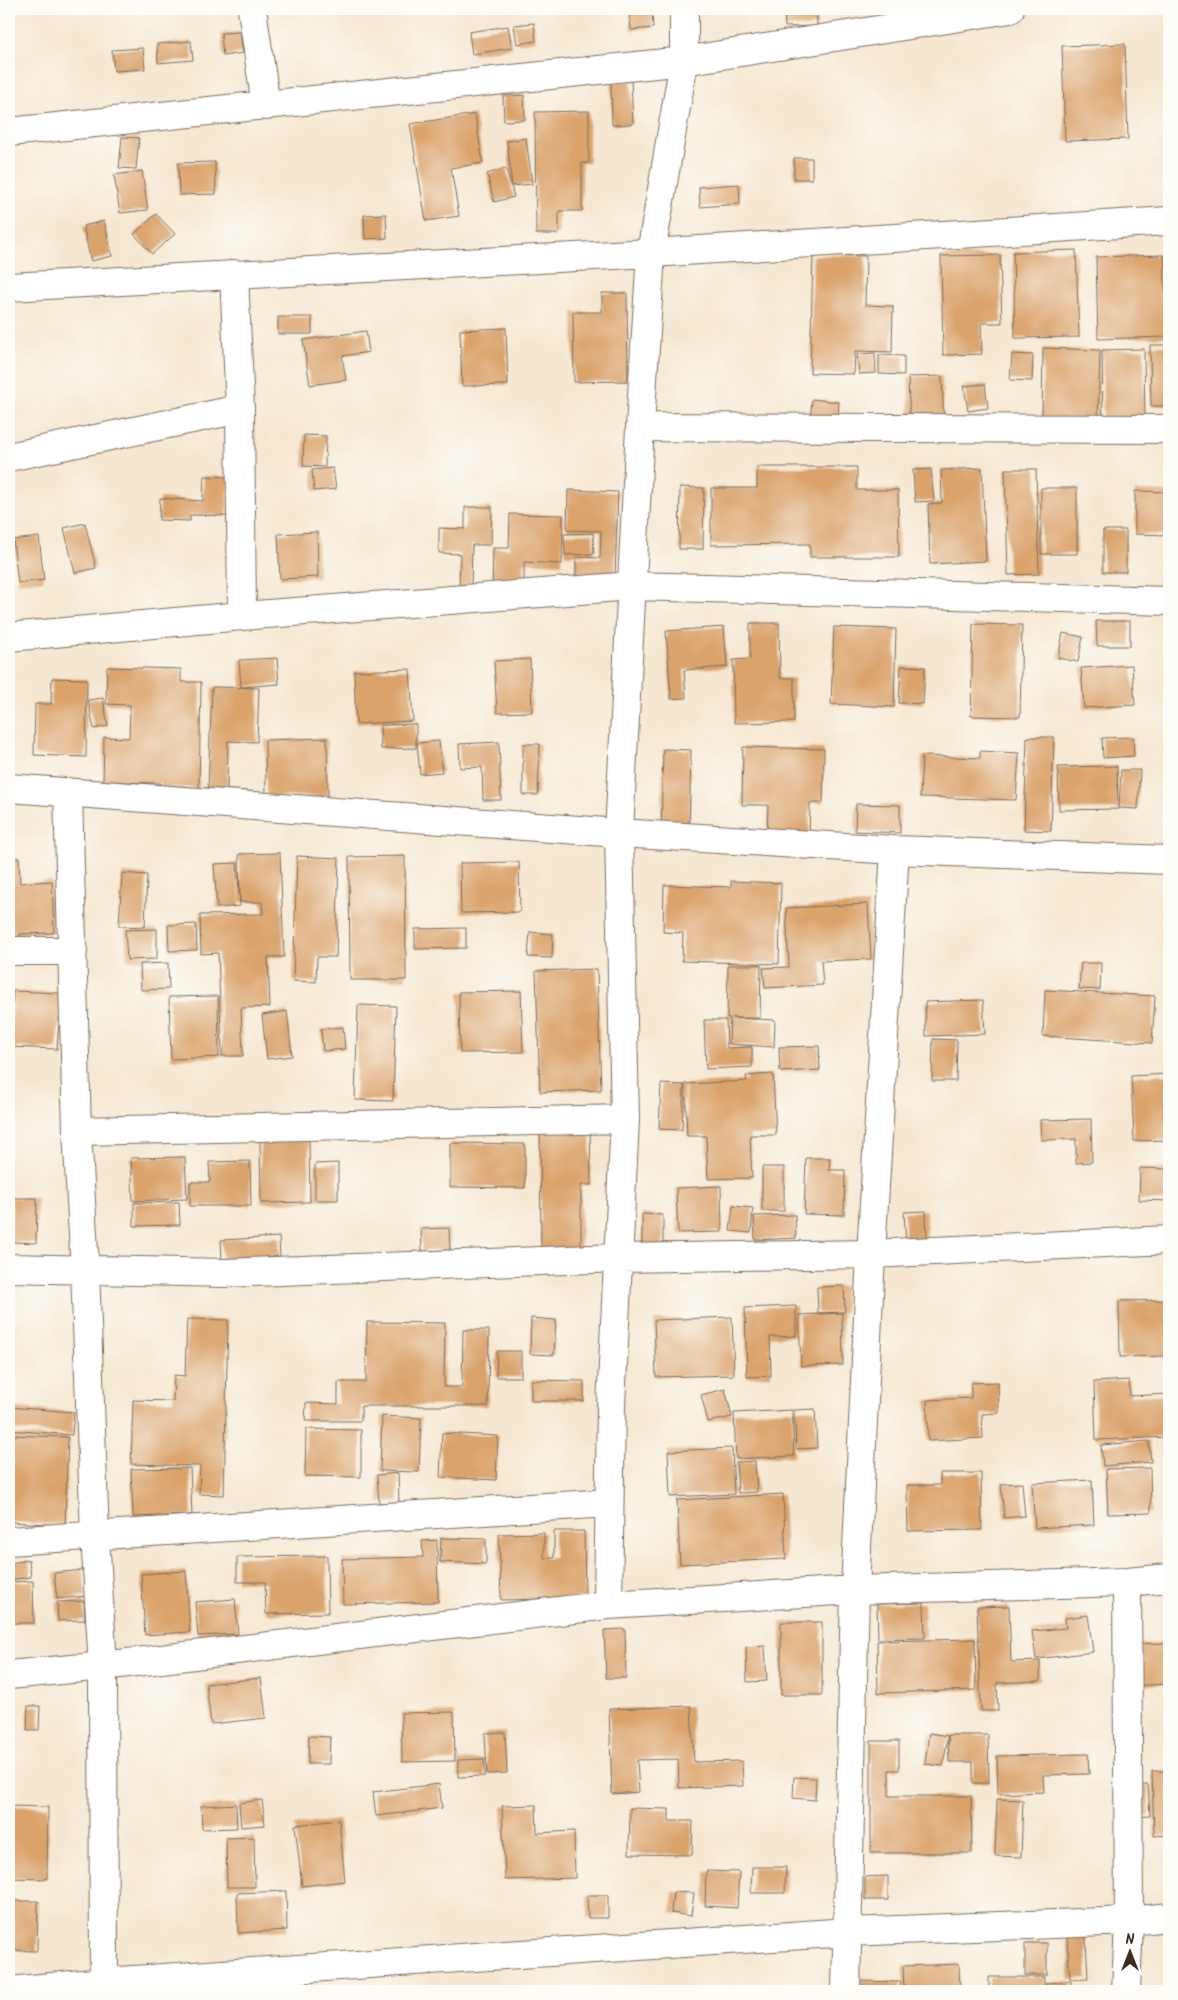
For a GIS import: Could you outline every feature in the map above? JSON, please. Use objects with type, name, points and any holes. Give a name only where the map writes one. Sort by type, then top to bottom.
[{"type":"street","points":[[252,9],[266,106]]},
{"type":"street","points":[[608,1605],[610,1405],[625,1119],[619,833],[651,253],[684,61],[684,9]]},
{"type":"street","points":[[9,132],[684,61],[1010,9]]},
{"type":"street","points":[[9,286],[651,253],[1169,221]]},
{"type":"street","points":[[234,274],[240,409],[242,616]]},
{"type":"street","points":[[9,457],[240,409]]},
{"type":"street","points":[[640,427],[1169,429]]},
{"type":"street","points":[[9,637],[242,616],[632,586],[1169,601]]},
{"type":"street","points":[[9,788],[619,833],[895,850],[1169,860]]},
{"type":"street","points":[[68,792],[77,1131],[85,1270],[95,1536],[103,1666],[104,1987]]},
{"type":"street","points":[[846,1991],[855,1590],[871,1254],[895,850]]},
{"type":"street","points":[[9,951],[73,951]]},
{"type":"street","points":[[77,1131],[625,1119]]},
{"type":"street","points":[[9,1268],[225,1272],[618,1258],[871,1254],[1169,1240]]},
{"type":"street","points":[[9,1541],[609,1503]]},
{"type":"street","points":[[9,1675],[103,1666],[608,1605],[855,1590],[1127,1582],[1169,1578]]},
{"type":"street","points":[[1126,1991],[1129,1921],[1127,1582]]},
{"type":"street","points":[[9,1991],[104,1987],[848,1932],[1129,1921],[1169,1916]]},
{"type":"building","points":[[629,9],[652,9],[653,28],[631,30]]},
{"type":"building","points":[[784,9],[817,9],[817,26],[785,27]]},
{"type":"building","points":[[534,23],[536,41],[517,44],[514,25]]},
{"type":"building","points":[[508,26],[512,48],[472,54],[469,32]]},
{"type":"building","points":[[240,32],[243,53],[223,56],[221,33]]},
{"type":"building","points":[[191,41],[193,60],[158,63],[157,44]]},
{"type":"building","points":[[1125,44],[1128,139],[1065,141],[1062,46]]},
{"type":"building","points":[[143,48],[145,69],[114,71],[112,50]]},
{"type":"building","points":[[631,81],[633,124],[612,125],[611,82]]},
{"type":"building","points":[[524,95],[525,120],[504,121],[503,96]]},
{"type":"building","points":[[589,111],[589,163],[582,163],[582,211],[559,211],[559,234],[536,234],[535,112]]},
{"type":"building","points":[[475,114],[483,163],[451,168],[459,216],[426,221],[410,124]]},
{"type":"building","points":[[122,137],[139,138],[136,169],[119,168]]},
{"type":"building","points":[[526,138],[532,184],[512,186],[507,141]]},
{"type":"building","points":[[794,158],[812,158],[812,179],[794,179]]},
{"type":"building","points":[[215,162],[216,194],[179,195],[178,163]]},
{"type":"building","points":[[506,168],[514,197],[494,202],[487,174]]},
{"type":"building","points":[[142,171],[148,210],[120,213],[114,175]]},
{"type":"building","points":[[739,184],[740,204],[700,207],[699,187]]},
{"type":"building","points":[[156,214],[175,234],[152,254],[134,234]]},
{"type":"building","points":[[386,214],[387,238],[365,239],[364,215]]},
{"type":"building","points":[[104,221],[112,256],[91,261],[83,226]]},
{"type":"building","points":[[1076,250],[1079,337],[1015,338],[1013,252]]},
{"type":"building","points":[[813,255],[866,256],[865,305],[893,306],[892,352],[855,351],[854,374],[810,373]]},
{"type":"building","points":[[1000,255],[1002,323],[981,323],[982,354],[943,355],[941,256]]},
{"type":"building","points":[[1164,255],[1167,337],[1098,339],[1096,257]]},
{"type":"building","points":[[602,293],[627,293],[628,381],[574,382],[573,312],[602,312]]},
{"type":"building","points":[[278,317],[312,317],[312,334],[278,334]]},
{"type":"building","points":[[506,328],[508,385],[462,386],[460,330]]},
{"type":"building","points":[[366,331],[369,352],[342,356],[346,380],[310,385],[303,340]]},
{"type":"building","points":[[1150,345],[1169,345],[1169,406],[1151,406]]},
{"type":"building","points":[[1043,348],[1100,350],[1098,420],[1042,418]]},
{"type":"building","points":[[1144,349],[1145,426],[1103,426],[1102,350]]},
{"type":"building","points":[[875,353],[876,373],[859,374],[857,354]]},
{"type":"building","points":[[1012,354],[1033,355],[1032,381],[1010,380]]},
{"type":"building","points":[[879,355],[904,356],[904,375],[879,374]]},
{"type":"building","points":[[942,376],[944,428],[910,429],[908,377]]},
{"type":"building","points":[[985,384],[988,408],[968,411],[964,386]]},
{"type":"building","points":[[812,399],[839,402],[837,436],[809,434]]},
{"type":"building","points":[[304,435],[326,436],[325,467],[303,466]]},
{"type":"building","points":[[757,467],[857,467],[857,490],[898,490],[899,557],[810,557],[810,544],[711,545],[711,488],[757,488]]},
{"type":"building","points":[[333,468],[336,489],[314,491],[312,470]]},
{"type":"building","points":[[982,468],[986,561],[930,564],[928,504],[942,503],[941,470]]},
{"type":"building","points":[[931,469],[934,501],[915,502],[913,470]]},
{"type":"building","points":[[1005,469],[1036,469],[1039,574],[1008,575]]},
{"type":"building","points":[[204,476],[229,477],[227,516],[190,515],[190,521],[159,520],[160,498],[203,501]]},
{"type":"building","points":[[680,487],[704,488],[703,549],[679,549]]},
{"type":"building","points":[[1041,488],[1077,488],[1077,554],[1041,554]]},
{"type":"building","points":[[568,490],[618,492],[615,579],[576,578],[576,557],[600,558],[601,531],[567,530]]},
{"type":"building","points":[[1135,491],[1169,492],[1169,535],[1135,534]]},
{"type":"building","points":[[465,507],[492,507],[491,545],[472,545],[471,592],[459,592],[460,554],[439,553],[439,528],[465,529]]},
{"type":"building","points":[[510,514],[563,515],[562,564],[524,562],[524,593],[492,593],[493,548],[509,548]]},
{"type":"building","points":[[85,523],[96,568],[75,573],[64,528]]},
{"type":"building","points":[[1103,530],[1126,530],[1126,572],[1103,572]]},
{"type":"building","points":[[317,532],[318,577],[280,579],[278,534]]},
{"type":"building","points":[[593,533],[594,554],[565,555],[564,534]]},
{"type":"building","points":[[39,537],[44,580],[18,583],[13,540]]},
{"type":"building","points":[[1096,621],[1130,621],[1130,646],[1097,646]]},
{"type":"building","points":[[750,623],[779,623],[780,678],[794,678],[794,722],[734,723],[733,660],[750,659]]},
{"type":"building","points":[[973,624],[1022,625],[1020,717],[971,716]]},
{"type":"building","points":[[724,627],[727,667],[684,670],[686,698],[671,699],[666,631]]},
{"type":"building","points":[[834,627],[896,629],[894,707],[831,704]]},
{"type":"building","points":[[1063,633],[1083,637],[1078,662],[1058,658]]},
{"type":"building","points":[[277,658],[279,684],[241,687],[239,660]]},
{"type":"building","points":[[530,659],[532,712],[497,713],[494,661]]},
{"type":"building","points":[[1132,665],[1135,705],[1084,708],[1081,668]]},
{"type":"building","points":[[901,666],[925,667],[923,704],[899,703]]},
{"type":"building","points":[[107,667],[181,669],[181,682],[201,682],[199,788],[161,787],[161,783],[103,782],[104,737],[129,738],[130,705],[106,704]]},
{"type":"building","points":[[410,669],[413,721],[356,724],[354,671]]},
{"type":"building","points":[[52,678],[87,679],[86,757],[34,755],[35,704],[51,704]]},
{"type":"building","points":[[212,687],[259,688],[257,742],[228,741],[227,791],[208,790]]},
{"type":"building","points":[[103,698],[108,726],[94,729],[88,700]]},
{"type":"building","points":[[416,724],[416,748],[381,749],[380,725]]},
{"type":"building","points":[[1027,737],[1054,737],[1051,831],[1024,830]]},
{"type":"building","points":[[1133,737],[1134,756],[1103,758],[1102,738]]},
{"type":"building","points":[[327,738],[328,796],[266,797],[265,740]]},
{"type":"building","points":[[439,741],[442,772],[420,774],[417,743]]},
{"type":"building","points":[[499,742],[501,800],[483,800],[482,767],[460,768],[459,744]]},
{"type":"building","points":[[523,744],[540,744],[538,795],[523,795]]},
{"type":"building","points":[[743,747],[824,749],[823,803],[810,803],[809,837],[767,836],[768,805],[742,805]]},
{"type":"building","points":[[663,749],[691,750],[689,835],[661,834]]},
{"type":"building","points":[[980,751],[1019,753],[1016,800],[920,797],[922,756],[980,758]]},
{"type":"building","points":[[1117,766],[1118,809],[1059,810],[1058,767]]},
{"type":"building","points":[[1121,770],[1140,770],[1138,809],[1119,808]]},
{"type":"building","points":[[856,804],[900,805],[900,833],[855,831]]},
{"type":"building","points":[[280,853],[284,957],[268,957],[270,1007],[241,1008],[243,1056],[222,1056],[218,953],[201,954],[200,915],[263,914],[262,902],[240,902],[239,854]]},
{"type":"building","points":[[297,856],[339,858],[336,957],[317,957],[316,982],[293,981]]},
{"type":"building","points":[[405,856],[406,980],[350,980],[349,857]]},
{"type":"building","points":[[19,858],[20,883],[52,881],[54,933],[20,934],[21,948],[9,948],[9,859]]},
{"type":"building","points":[[519,862],[520,912],[461,913],[460,863]]},
{"type":"building","points":[[237,863],[240,906],[217,908],[214,864]]},
{"type":"building","points":[[122,873],[147,875],[145,927],[119,926]]},
{"type":"building","points":[[731,881],[781,883],[779,964],[682,961],[683,933],[663,932],[664,885],[731,887]]},
{"type":"building","points":[[868,904],[871,959],[821,961],[823,985],[765,988],[763,968],[789,967],[786,908]]},
{"type":"building","points":[[196,924],[197,950],[169,951],[168,925]]},
{"type":"building","points":[[466,928],[466,948],[415,949],[415,929]]},
{"type":"building","points":[[157,929],[157,959],[127,960],[125,930]]},
{"type":"building","points":[[530,932],[553,934],[552,958],[528,957]]},
{"type":"building","points":[[168,963],[169,989],[141,990],[140,964]]},
{"type":"building","points":[[1081,963],[1101,963],[1100,990],[1079,989]]},
{"type":"building","points":[[728,965],[761,965],[760,1018],[732,1018],[775,1020],[774,1047],[729,1044],[730,1018],[727,1018]]},
{"type":"building","points":[[597,969],[601,1090],[540,1092],[536,971]]},
{"type":"building","points":[[1045,990],[1155,996],[1152,1043],[1043,1036]]},
{"type":"building","points":[[13,991],[61,993],[57,1049],[10,1047]]},
{"type":"building","points":[[521,991],[523,1052],[460,1053],[459,992]]},
{"type":"building","points":[[218,996],[219,1057],[171,1059],[169,997]]},
{"type":"building","points":[[983,1000],[985,1034],[926,1036],[925,1002]]},
{"type":"building","points":[[358,1005],[396,1006],[393,1101],[355,1100]]},
{"type":"building","points":[[287,1011],[292,1056],[267,1059],[262,1015]]},
{"type":"building","points":[[704,1020],[726,1020],[727,1048],[752,1047],[752,1067],[706,1069]]},
{"type":"building","points":[[343,1027],[345,1049],[323,1051],[321,1029]]},
{"type":"building","points":[[933,1039],[957,1040],[956,1081],[932,1081]]},
{"type":"building","points":[[819,1046],[820,1070],[780,1072],[779,1047]]},
{"type":"building","points":[[773,1074],[776,1135],[750,1135],[752,1178],[708,1179],[706,1136],[687,1136],[685,1084],[747,1081],[746,1076]]},
{"type":"building","points":[[1169,1074],[1169,1140],[1134,1141],[1131,1076]]},
{"type":"building","points":[[661,1084],[684,1085],[682,1130],[659,1129]]},
{"type":"building","points":[[1091,1119],[1092,1162],[1076,1163],[1076,1139],[1041,1140],[1040,1120]]},
{"type":"building","points":[[590,1120],[591,1185],[581,1185],[581,1253],[541,1254],[540,1122]]},
{"type":"building","points":[[309,1140],[310,1202],[261,1203],[260,1141]]},
{"type":"building","points":[[450,1143],[525,1144],[525,1188],[450,1187]]},
{"type":"building","points":[[185,1157],[187,1199],[133,1201],[131,1158]]},
{"type":"building","points":[[806,1158],[830,1158],[829,1170],[845,1170],[844,1215],[804,1214]]},
{"type":"building","points":[[250,1161],[251,1206],[190,1206],[190,1182],[210,1182],[209,1162]]},
{"type":"building","points":[[338,1163],[338,1200],[315,1200],[315,1164]]},
{"type":"building","points":[[762,1167],[784,1167],[784,1211],[762,1211]]},
{"type":"building","points":[[1140,1168],[1169,1169],[1169,1201],[1139,1200]]},
{"type":"building","points":[[721,1186],[722,1232],[678,1233],[676,1188]]},
{"type":"building","points":[[12,1198],[37,1198],[36,1243],[11,1242]]},
{"type":"building","points":[[179,1202],[180,1225],[134,1226],[134,1203]]},
{"type":"building","points":[[733,1206],[753,1208],[751,1233],[730,1231]]},
{"type":"building","points":[[926,1211],[927,1245],[906,1246],[904,1212]]},
{"type":"building","points":[[642,1214],[663,1215],[663,1247],[642,1246]]},
{"type":"building","points":[[795,1215],[796,1238],[755,1240],[754,1216]]},
{"type":"building","points":[[449,1228],[450,1250],[422,1251],[421,1229]]},
{"type":"building","points":[[279,1237],[280,1259],[222,1261],[221,1240]]},
{"type":"building","points":[[844,1286],[845,1312],[818,1313],[817,1287]]},
{"type":"building","points":[[1169,1300],[1169,1356],[1120,1357],[1119,1301]]},
{"type":"building","points":[[796,1306],[796,1336],[770,1337],[771,1376],[747,1377],[745,1308]]},
{"type":"building","points":[[842,1313],[843,1365],[801,1366],[799,1315]]},
{"type":"building","points":[[732,1317],[734,1375],[656,1377],[654,1320]]},
{"type":"building","points":[[531,1318],[556,1320],[554,1355],[530,1354]]},
{"type":"building","points":[[187,1319],[228,1320],[224,1495],[199,1494],[200,1466],[131,1464],[133,1400],[173,1401],[174,1375],[185,1376]]},
{"type":"building","points":[[367,1322],[445,1323],[444,1387],[462,1387],[463,1330],[489,1330],[488,1406],[361,1406],[361,1421],[305,1421],[306,1403],[338,1404],[338,1382],[366,1382]]},
{"type":"building","points":[[497,1351],[521,1351],[521,1377],[496,1377]]},
{"type":"building","points":[[531,1380],[584,1381],[584,1401],[531,1401]]},
{"type":"building","points":[[1129,1380],[1130,1396],[1169,1394],[1169,1437],[1096,1440],[1094,1382]]},
{"type":"building","points":[[998,1382],[999,1413],[982,1414],[983,1438],[928,1441],[927,1400],[971,1398],[971,1383]]},
{"type":"building","points":[[725,1389],[732,1417],[708,1422],[701,1395]]},
{"type":"building","points":[[9,1407],[74,1412],[72,1435],[9,1430]]},
{"type":"building","points":[[815,1409],[817,1448],[796,1449],[794,1410]]},
{"type":"building","points":[[792,1410],[794,1456],[736,1459],[734,1413]]},
{"type":"building","points":[[382,1416],[421,1418],[419,1472],[380,1471]]},
{"type":"building","points":[[306,1429],[361,1430],[361,1477],[305,1476]]},
{"type":"building","points":[[442,1433],[498,1436],[496,1480],[440,1477]]},
{"type":"building","points":[[9,1435],[68,1437],[65,1525],[9,1522]]},
{"type":"building","points":[[1149,1441],[1151,1462],[1103,1466],[1101,1445]]},
{"type":"building","points":[[732,1448],[734,1494],[670,1497],[668,1451]]},
{"type":"building","points":[[755,1461],[757,1492],[738,1493],[736,1462]]},
{"type":"building","points":[[190,1468],[192,1515],[133,1517],[131,1469]]},
{"type":"building","points":[[1150,1468],[1151,1513],[1108,1514],[1106,1469]]},
{"type":"building","points":[[398,1473],[399,1502],[379,1503],[377,1475]]},
{"type":"building","points":[[940,1473],[981,1473],[982,1530],[908,1531],[907,1485],[940,1485]]},
{"type":"building","points":[[1165,1477],[1169,1477],[1169,1520],[1167,1520]]},
{"type":"building","points":[[1092,1480],[1094,1525],[1035,1528],[1032,1483]]},
{"type":"building","points":[[1022,1483],[1025,1516],[1004,1518],[1001,1484]]},
{"type":"building","points":[[783,1494],[786,1559],[680,1564],[677,1500]]},
{"type":"building","points":[[554,1531],[584,1531],[585,1598],[501,1600],[499,1534],[544,1533],[544,1558],[554,1558]]},
{"type":"building","points":[[441,1538],[486,1539],[486,1564],[440,1562]]},
{"type":"building","points":[[437,1540],[438,1602],[343,1604],[342,1559],[423,1557],[422,1541]]},
{"type":"building","points":[[327,1556],[328,1613],[266,1614],[265,1582],[237,1582],[237,1557]]},
{"type":"building","points":[[29,1560],[31,1577],[9,1580],[9,1563]]},
{"type":"building","points":[[83,1570],[86,1596],[57,1599],[54,1573]]},
{"type":"building","points":[[186,1571],[190,1632],[145,1635],[141,1574]]},
{"type":"building","points":[[33,1581],[34,1623],[9,1623],[9,1582]]},
{"type":"building","points":[[235,1599],[238,1634],[198,1636],[195,1602]]},
{"type":"building","points":[[84,1601],[85,1620],[58,1621],[57,1602]]},
{"type":"building","points":[[924,1603],[925,1638],[878,1639],[877,1604]]},
{"type":"building","points":[[1009,1606],[1011,1662],[1040,1661],[1040,1681],[997,1683],[998,1711],[981,1711],[977,1607]]},
{"type":"building","points":[[1088,1615],[1093,1652],[1036,1659],[1032,1631],[1066,1628],[1065,1618]]},
{"type":"building","points":[[781,1622],[822,1622],[822,1695],[781,1695]]},
{"type":"building","points":[[625,1629],[626,1678],[606,1678],[604,1630]]},
{"type":"building","points":[[975,1639],[976,1690],[878,1693],[877,1641]]},
{"type":"building","points":[[1169,1643],[1169,1684],[1130,1686],[1129,1644]]},
{"type":"building","points":[[765,1646],[767,1681],[747,1682],[746,1647]]},
{"type":"building","points":[[261,1678],[266,1718],[211,1724],[206,1684]]},
{"type":"building","points":[[28,1706],[40,1706],[39,1730],[27,1730]]},
{"type":"building","points":[[691,1706],[694,1762],[742,1761],[743,1786],[679,1788],[678,1759],[637,1760],[639,1792],[612,1794],[609,1709]]},
{"type":"building","points":[[454,1712],[455,1761],[402,1762],[401,1713]]},
{"type":"building","points":[[505,1732],[507,1773],[487,1774],[485,1733]]},
{"type":"building","points":[[929,1733],[948,1736],[943,1766],[925,1764]]},
{"type":"building","points":[[948,1735],[988,1735],[989,1783],[973,1783],[973,1762],[949,1762]]},
{"type":"building","points":[[309,1736],[330,1737],[329,1764],[308,1764]]},
{"type":"building","points":[[871,1741],[899,1741],[899,1770],[889,1770],[889,1796],[971,1796],[972,1853],[871,1853]]},
{"type":"building","points":[[1088,1754],[1089,1774],[1043,1775],[1044,1792],[998,1794],[997,1756]]},
{"type":"building","points":[[484,1759],[485,1776],[458,1777],[458,1760]]},
{"type":"building","points":[[1152,1771],[1169,1771],[1169,1835],[1154,1836]]},
{"type":"building","points":[[794,1777],[816,1778],[815,1800],[793,1798]]},
{"type":"building","points":[[439,1784],[442,1808],[376,1816],[373,1792]]},
{"type":"building","points":[[1131,1785],[1148,1785],[1150,1816],[1132,1817]]},
{"type":"building","points":[[997,1799],[1023,1800],[1021,1857],[995,1856]]},
{"type":"building","points":[[262,1800],[265,1825],[241,1827],[239,1803]]},
{"type":"building","points":[[236,1804],[237,1828],[202,1829],[201,1806]]},
{"type":"building","points":[[536,1805],[537,1833],[574,1831],[575,1878],[505,1880],[502,1806]]},
{"type":"building","points":[[9,1806],[48,1807],[47,1879],[9,1878]]},
{"type":"building","points":[[630,1808],[669,1809],[669,1821],[693,1821],[692,1855],[629,1854]]},
{"type":"building","points":[[339,1820],[345,1881],[302,1886],[295,1825]]},
{"type":"building","points":[[254,1837],[255,1887],[227,1887],[226,1838]]},
{"type":"building","points":[[752,1867],[786,1867],[785,1893],[751,1893]]},
{"type":"building","points":[[706,1871],[739,1872],[737,1908],[705,1906]]},
{"type":"building","points":[[888,1876],[888,1900],[865,1900],[865,1877]]},
{"type":"building","points":[[286,1891],[287,1930],[238,1933],[237,1893]]},
{"type":"building","points":[[673,1892],[694,1893],[691,1916],[671,1913]]},
{"type":"building","points":[[587,1895],[608,1895],[608,1918],[588,1918]]},
{"type":"building","points":[[9,1901],[38,1901],[37,1951],[9,1950]]},
{"type":"building","points":[[1085,1922],[1088,1978],[1070,1979],[1066,1923]]},
{"type":"building","points":[[1025,1943],[1047,1943],[1047,1975],[1025,1975]]},
{"type":"building","points":[[959,1964],[960,1991],[904,1991],[903,1966]]},
{"type":"building","points":[[989,1977],[1044,1977],[1044,1991],[989,1991]]},
{"type":"building","points":[[860,1981],[901,1982],[900,1991],[859,1991]]},
{"type":"building","points":[[1071,1981],[1072,1991],[1046,1991],[1046,1983]]}]
